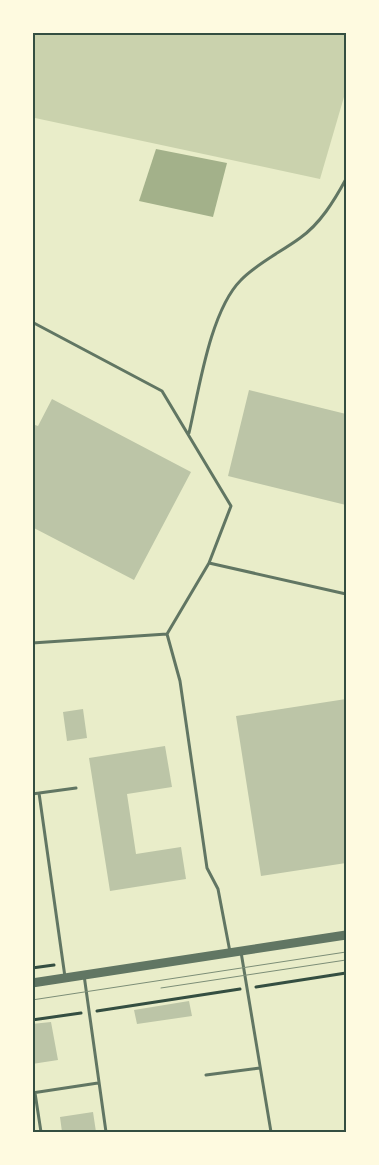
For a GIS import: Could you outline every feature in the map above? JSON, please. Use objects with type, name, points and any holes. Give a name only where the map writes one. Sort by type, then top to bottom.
[{"type":"street","points":[[32,983],[346,935]]},
{"type":"lane","points":[[188,434],[211,338],[223,305],[241,280],[302,237],[314,225],[326,211],[346,179]]},
{"type":"lane","points":[[32,322],[162,391],[231,506],[209,563],[167,634],[180,680],[207,868],[218,889],[230,953]]},
{"type":"lane","points":[[209,563],[346,594]]},
{"type":"lane","points":[[32,643],[167,634]]},
{"type":"lane","points":[[32,794],[76,788]]},
{"type":"lane","points":[[39,793],[66,978]]},
{"type":"lane","points":[[241,951],[271,1132]]},
{"type":"lane","points":[[84,975],[106,1132]]},
{"type":"lane","points":[[206,1076],[260,1068]]},
{"type":"lane","points":[[41,1132],[34,1093],[98,1083]]},
{"type":"path","points":[[32,1020],[346,973]]},
{"type":"shaded area","points":[[32,33],[346,33],[346,90],[320,179],[35,118],[32,116]]},
{"type":"shaded area","points":[[156,149],[227,163],[213,217],[139,201]]},
{"type":"building","points":[[249,390],[346,414],[346,505],[228,476]]},
{"type":"building","points":[[52,399],[191,472],[134,580],[32,527],[32,424],[38,426]]},
{"type":"building","points":[[346,699],[346,863],[261,876],[236,716]]},
{"type":"building","points":[[83,709],[87,738],[67,741],[63,712]]},
{"type":"building","points":[[165,746],[172,787],[127,794],[136,854],[181,847],[186,879],[110,891],[89,758]]},
{"type":"building","points":[[189,1001],[192,1016],[137,1024],[134,1010]]},
{"type":"building","points":[[51,1022],[58,1060],[32,1064],[32,1024]]},
{"type":"building","points":[[93,1112],[96,1132],[62,1132],[60,1117]]},
{"type":"tram line","points":[[32,1000],[346,952]]},
{"type":"tram line","points":[[161,988],[346,960]]}]
